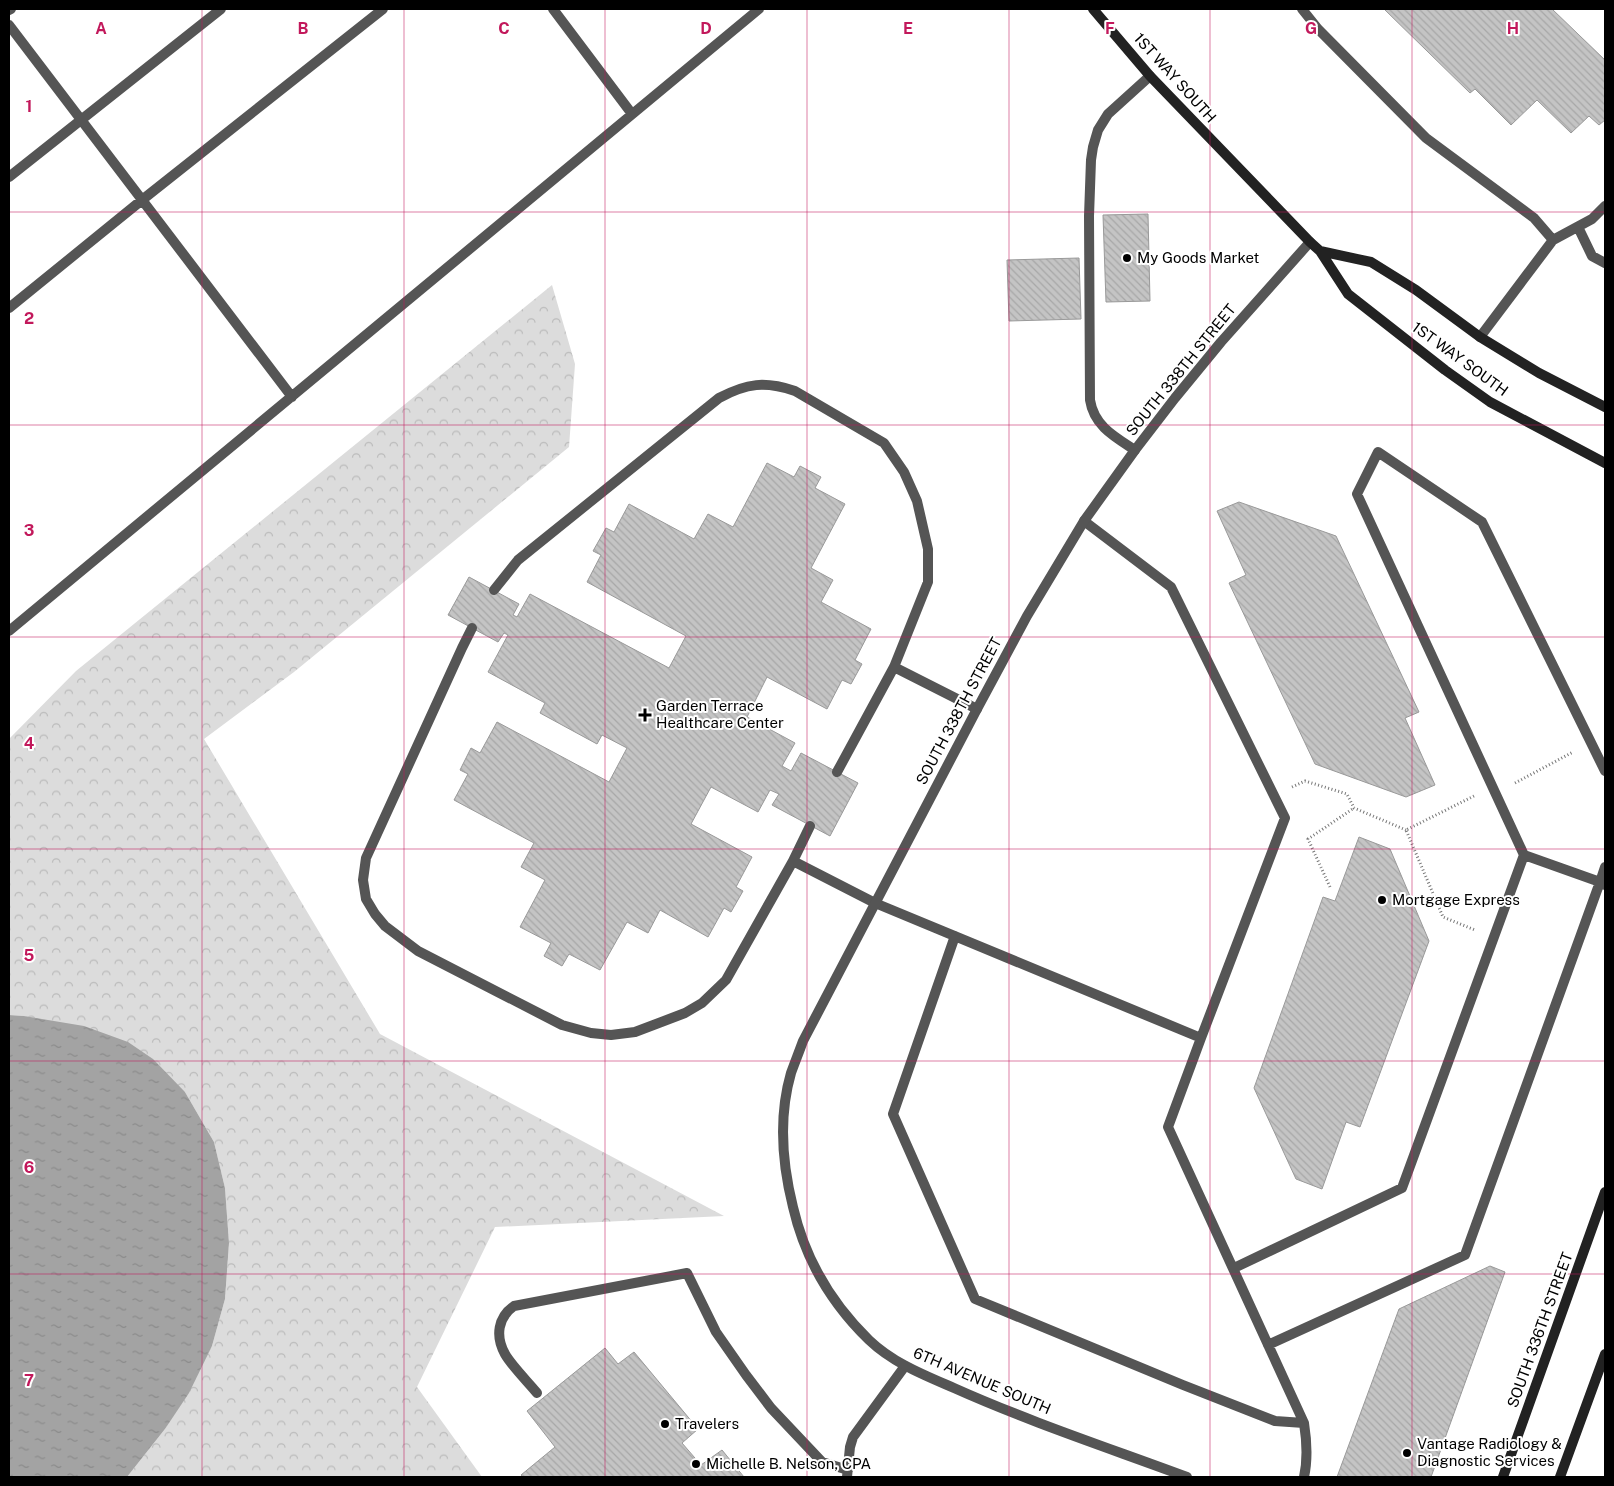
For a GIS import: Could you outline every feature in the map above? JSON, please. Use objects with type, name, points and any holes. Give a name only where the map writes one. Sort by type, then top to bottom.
[{"type":"main road","name":"1ST WAY SOUTH","points":[[1093,9],[1150,76],[1320,251],[1348,294],[1444,370],[1490,402],[1605,463]]},
{"type":"main road","name":"1ST WAY SOUTH","points":[[1320,251],[1371,262],[1416,290],[1480,337],[1538,374],[1605,407]]},
{"type":"main road","name":"SOUTH 336TH STREET","points":[[1503,1477],[1605,1192]]},
{"type":"main road","points":[[1560,1477],[1605,1354]]},
{"type":"street","points":[[9,177],[220,9]]},
{"type":"street","points":[[9,308],[383,9]]},
{"type":"street","points":[[553,9],[632,114]]},
{"type":"street","points":[[9,632],[759,9]]},
{"type":"street","points":[[1302,9],[1318,30],[1426,138],[1534,218],[1553,240]]},
{"type":"street","points":[[9,25],[292,396]]},
{"type":"street","points":[[1135,450],[1111,434],[1100,424],[1091,410],[1089,216],[1091,160],[1098,130],[1108,114],[1150,76]]},
{"type":"street","points":[[1480,337],[1553,240],[1592,219],[1605,206]]},
{"type":"street","points":[[1578,227],[1592,256],[1605,263]]},
{"type":"street","name":"SOUTH 338TH STREET","points":[[808,1256],[795,1219],[785,1176],[783,1147],[783,1112],[791,1074],[803,1041],[1027,616],[1084,521],[1175,398],[1221,342],[1310,242]]},
{"type":"street","points":[[494,590],[518,560],[719,398],[746,386],[758,384],[782,387],[795,391],[884,443],[904,472],[917,501],[928,549],[928,582],[894,667],[837,772]]},
{"type":"street","points":[[1602,884],[1524,854],[1357,494],[1378,452],[1482,522],[1605,771]]},
{"type":"street","points":[[1084,521],[1171,587],[1285,818],[1168,1127],[1304,1423],[1307,1444],[1307,1464],[1304,1477]]},
{"type":"street","points":[[472,628],[366,858],[363,880],[366,899],[374,914],[385,926],[418,951],[562,1025],[591,1033],[611,1035],[635,1032],[690,1010],[702,1003],[726,980],[793,861],[810,826]]},
{"type":"street","points":[[894,667],[977,709]]},
{"type":"street","points":[[1234,1268],[1402,1188],[1524,854]]},
{"type":"street","points":[[793,861],[875,903],[1201,1038]]},
{"type":"street","points":[[1268,1345],[1465,1255],[1602,884],[1605,867]]},
{"type":"street","points":[[955,936],[893,1114],[975,1299],[1275,1421],[1304,1423]]},
{"type":"street","name":"6TH AVENUE SOUTH","points":[[808,1256],[842,1310],[870,1341],[905,1366],[987,1403],[1187,1477]]},
{"type":"street","points":[[537,1393],[505,1354],[499,1328],[501,1319],[507,1311],[514,1306],[687,1273],[716,1332],[746,1375],[771,1408],[822,1462],[848,1473],[850,1447],[853,1437],[905,1366]]},
{"type":"path","points":[[1406,830],[1591,743]]},
{"type":"path","points":[[1274,796],[1305,781],[1347,794],[1354,808],[1406,830],[1443,917],[1494,938]]},
{"type":"path","points":[[1330,887],[1308,840],[1354,808]]},
{"type":"green space","points":[[552,285],[575,364],[569,447],[294,672],[204,739],[380,1034],[724,1216],[495,1227],[417,1387],[482,1477],[127,1477],[165,1429],[212,1346],[225,1299],[229,1243],[225,1188],[214,1142],[185,1092],[24,1016],[9,1015],[9,739],[76,671]]},
{"type":"water","points":[[9,1015],[84,1026],[128,1042],[153,1059],[185,1092],[214,1142],[225,1188],[229,1243],[225,1299],[212,1346],[189,1393],[165,1429],[127,1477],[9,1477]]},
{"type":"building","points":[[1384,9],[1552,9],[1605,60],[1605,120],[1599,125],[1589,116],[1571,133],[1537,100],[1511,125],[1475,89],[1470,93]]},
{"type":"building","name":"My Goods Market","points":[[1148,214],[1150,301],[1106,302],[1103,215]]},
{"type":"building","points":[[1079,258],[1081,319],[1009,321],[1007,260]]},
{"type":"building","name":"Garden Terrace Healthcare Center","points":[[767,463],[794,477],[800,466],[821,477],[815,488],[845,504],[811,568],[833,580],[821,602],[871,629],[855,660],[862,664],[851,684],[842,680],[827,709],[767,677],[747,717],[795,743],[782,766],[791,771],[801,753],[858,783],[830,836],[772,805],[779,794],[770,790],[758,812],[711,787],[691,824],[752,857],[736,887],[743,891],[731,912],[724,908],[708,937],[660,910],[648,933],[627,922],[600,970],[569,954],[562,966],[544,956],[551,943],[520,927],[545,880],[521,867],[534,843],[454,800],[468,774],[460,770],[471,748],[480,753],[497,722],[609,782],[627,748],[602,735],[597,744],[540,713],[545,703],[488,672],[508,635],[504,633],[498,642],[448,615],[469,577],[519,604],[513,615],[517,617],[530,594],[669,668],[686,636],[587,582],[601,555],[593,551],[606,528],[614,532],[629,504],[694,539],[708,514],[733,527]]},
{"type":"building","points":[[1239,502],[1336,536],[1419,712],[1405,718],[1435,785],[1406,797],[1315,764],[1229,583],[1246,575],[1217,511]]},
{"type":"building","points":[[1359,837],[1390,849],[1429,941],[1360,1127],[1346,1122],[1322,1189],[1296,1179],[1254,1088],[1323,897],[1335,901]]},
{"type":"building","points":[[1490,1266],[1505,1272],[1431,1477],[1337,1477],[1399,1309]]},
{"type":"building","points":[[605,1348],[618,1364],[634,1352],[698,1429],[682,1443],[701,1465],[722,1450],[744,1477],[523,1477],[521,1475],[555,1447],[527,1411]]},
{"type":"place","name":"My Goods Market","points":[[1127,258]]},
{"type":"place","name":"Garden Terrace Healthcare Center","points":[[645,715]]},
{"type":"place","name":"Mortgage Express","points":[[1382,900]]},
{"type":"place","name":"Travelers","points":[[665,1424]]},
{"type":"place","name":"Vantage Radiology & Diagnostic Services","points":[[1407,1453]]},
{"type":"place","name":"Michelle B. Nelson, CPA","points":[[696,1464]]}]
